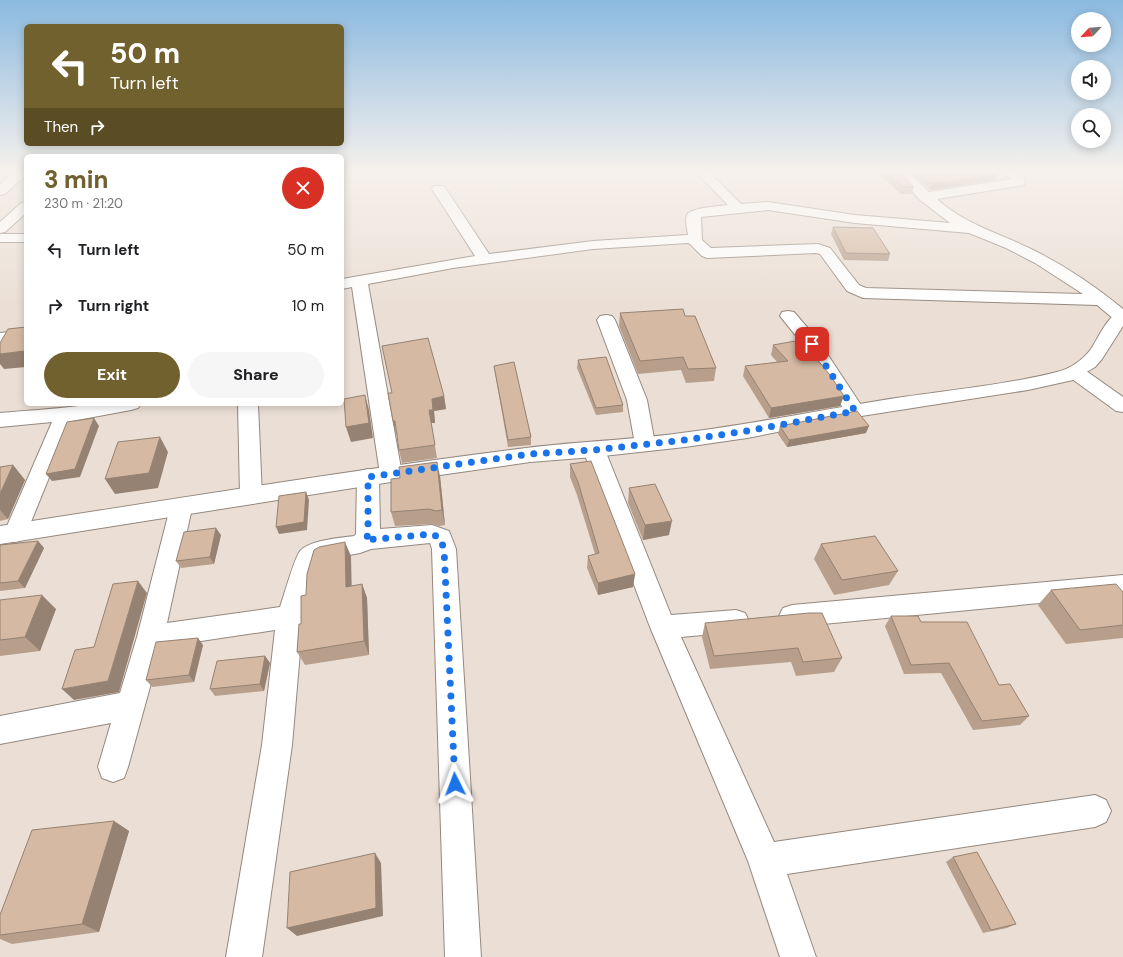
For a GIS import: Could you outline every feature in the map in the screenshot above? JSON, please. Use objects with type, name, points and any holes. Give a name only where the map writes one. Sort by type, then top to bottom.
[{"type":"street","points":[[0,229],[14,217]]},
{"type":"street","points":[[457,217],[485,259]]},
{"type":"street","points":[[694,217],[695,240],[707,253],[818,248],[825,251],[853,288],[863,293],[1102,300]]},
{"type":"street","points":[[839,217],[974,230]]},
{"type":"street","points":[[8,534],[181,508],[368,477],[530,454],[594,450],[747,431],[855,411],[1051,380],[1075,372],[1096,355],[1120,322],[1102,300],[1068,276],[1032,256],[1011,245],[974,230],[952,217]]},
{"type":"street","points":[[0,238],[24,238]]},
{"type":"street","points":[[391,474],[350,282],[427,267],[593,245],[695,240]]},
{"type":"street","points":[[788,316],[812,344],[855,411]]},
{"type":"street","points":[[606,320],[637,400],[645,444]]},
{"type":"street","points":[[0,338],[24,335]]},
{"type":"street","points":[[1075,372],[1123,406]]},
{"type":"street","points":[[0,420],[48,415],[60,416],[119,406]]},
{"type":"street","points":[[248,406],[251,496]]},
{"type":"street","points":[[8,534],[62,422],[60,416]]},
{"type":"street","points":[[594,450],[663,627],[765,860],[798,957]]},
{"type":"street","points":[[244,957],[278,745],[290,617],[309,558],[318,552],[360,544],[368,535],[368,477]]},
{"type":"street","points":[[113,767],[150,637],[181,508]]},
{"type":"street","points":[[365,540],[432,534],[440,538],[444,549],[463,957]]},
{"type":"street","points":[[663,627],[1123,585]]},
{"type":"street","points":[[150,637],[290,617]]},
{"type":"street","points":[[0,730],[130,705]]},
{"type":"street","points":[[765,860],[1095,811]]},
{"type":"building","points":[[833,227],[873,228],[890,254],[846,253]]},
{"type":"building","points":[[683,309],[685,316],[695,316],[716,368],[688,369],[683,357],[640,361],[620,313]]},
{"type":"building","points":[[24,327],[24,351],[0,354],[0,343],[8,329]]},
{"type":"building","points":[[428,338],[444,396],[432,399],[433,410],[429,410],[435,445],[399,450],[395,421],[393,421],[388,393],[392,393],[382,346]]},
{"type":"building","points":[[801,340],[830,375],[844,396],[771,408],[745,366],[788,361],[773,345]]},
{"type":"building","points":[[606,357],[623,405],[596,408],[578,360]]},
{"type":"building","points":[[514,362],[531,437],[508,440],[494,366]]},
{"type":"building","points":[[365,395],[369,423],[346,427],[344,399]]},
{"type":"building","points":[[857,411],[869,426],[789,440],[780,426]]},
{"type":"building","points":[[94,418],[75,469],[46,474],[67,422]]},
{"type":"building","points":[[160,437],[149,473],[105,479],[118,442]]},
{"type":"building","points":[[591,461],[635,574],[598,583],[588,556],[599,553],[578,482],[570,464]]},
{"type":"building","points":[[437,462],[442,510],[436,511],[429,509],[391,512],[391,479],[400,478],[399,467]]},
{"type":"building","points":[[13,465],[0,494],[0,467]]},
{"type":"building","points":[[655,484],[672,521],[645,525],[629,488]]},
{"type":"building","points":[[306,492],[304,522],[276,527],[279,496]]},
{"type":"building","points":[[216,528],[210,557],[176,561],[184,532]]},
{"type":"building","points":[[875,536],[898,571],[842,580],[821,544]]},
{"type":"building","points":[[38,541],[18,581],[0,583],[0,545]]},
{"type":"building","points":[[345,542],[346,587],[362,584],[364,641],[297,652],[299,624],[301,624],[301,596],[306,595],[307,574],[314,550],[319,547]]},
{"type":"building","points":[[138,581],[108,681],[62,689],[75,650],[94,647],[113,584]]},
{"type":"building","points":[[1116,584],[1123,592],[1123,625],[1080,630],[1051,590]]},
{"type":"building","points":[[42,595],[25,637],[0,640],[0,600]]},
{"type":"building","points":[[822,613],[842,658],[803,662],[798,648],[714,656],[705,623]]},
{"type":"building","points":[[891,616],[918,616],[921,622],[967,622],[999,685],[1010,684],[1029,716],[982,721],[949,663],[911,665]]},
{"type":"building","points":[[198,638],[189,675],[146,680],[156,642]]},
{"type":"building","points":[[265,656],[260,684],[210,689],[217,661]]},
{"type":"building","points":[[114,821],[82,924],[0,935],[0,915],[32,830]]},
{"type":"building","points":[[977,852],[1016,924],[991,930],[953,857]]},
{"type":"building","points":[[375,853],[376,908],[287,928],[290,872]]},
{"type":"route","points":[[455,784],[444,549],[440,538],[432,534],[365,540],[368,535],[368,477],[530,454],[594,450],[685,440],[747,431],[855,411],[812,344]]}]
